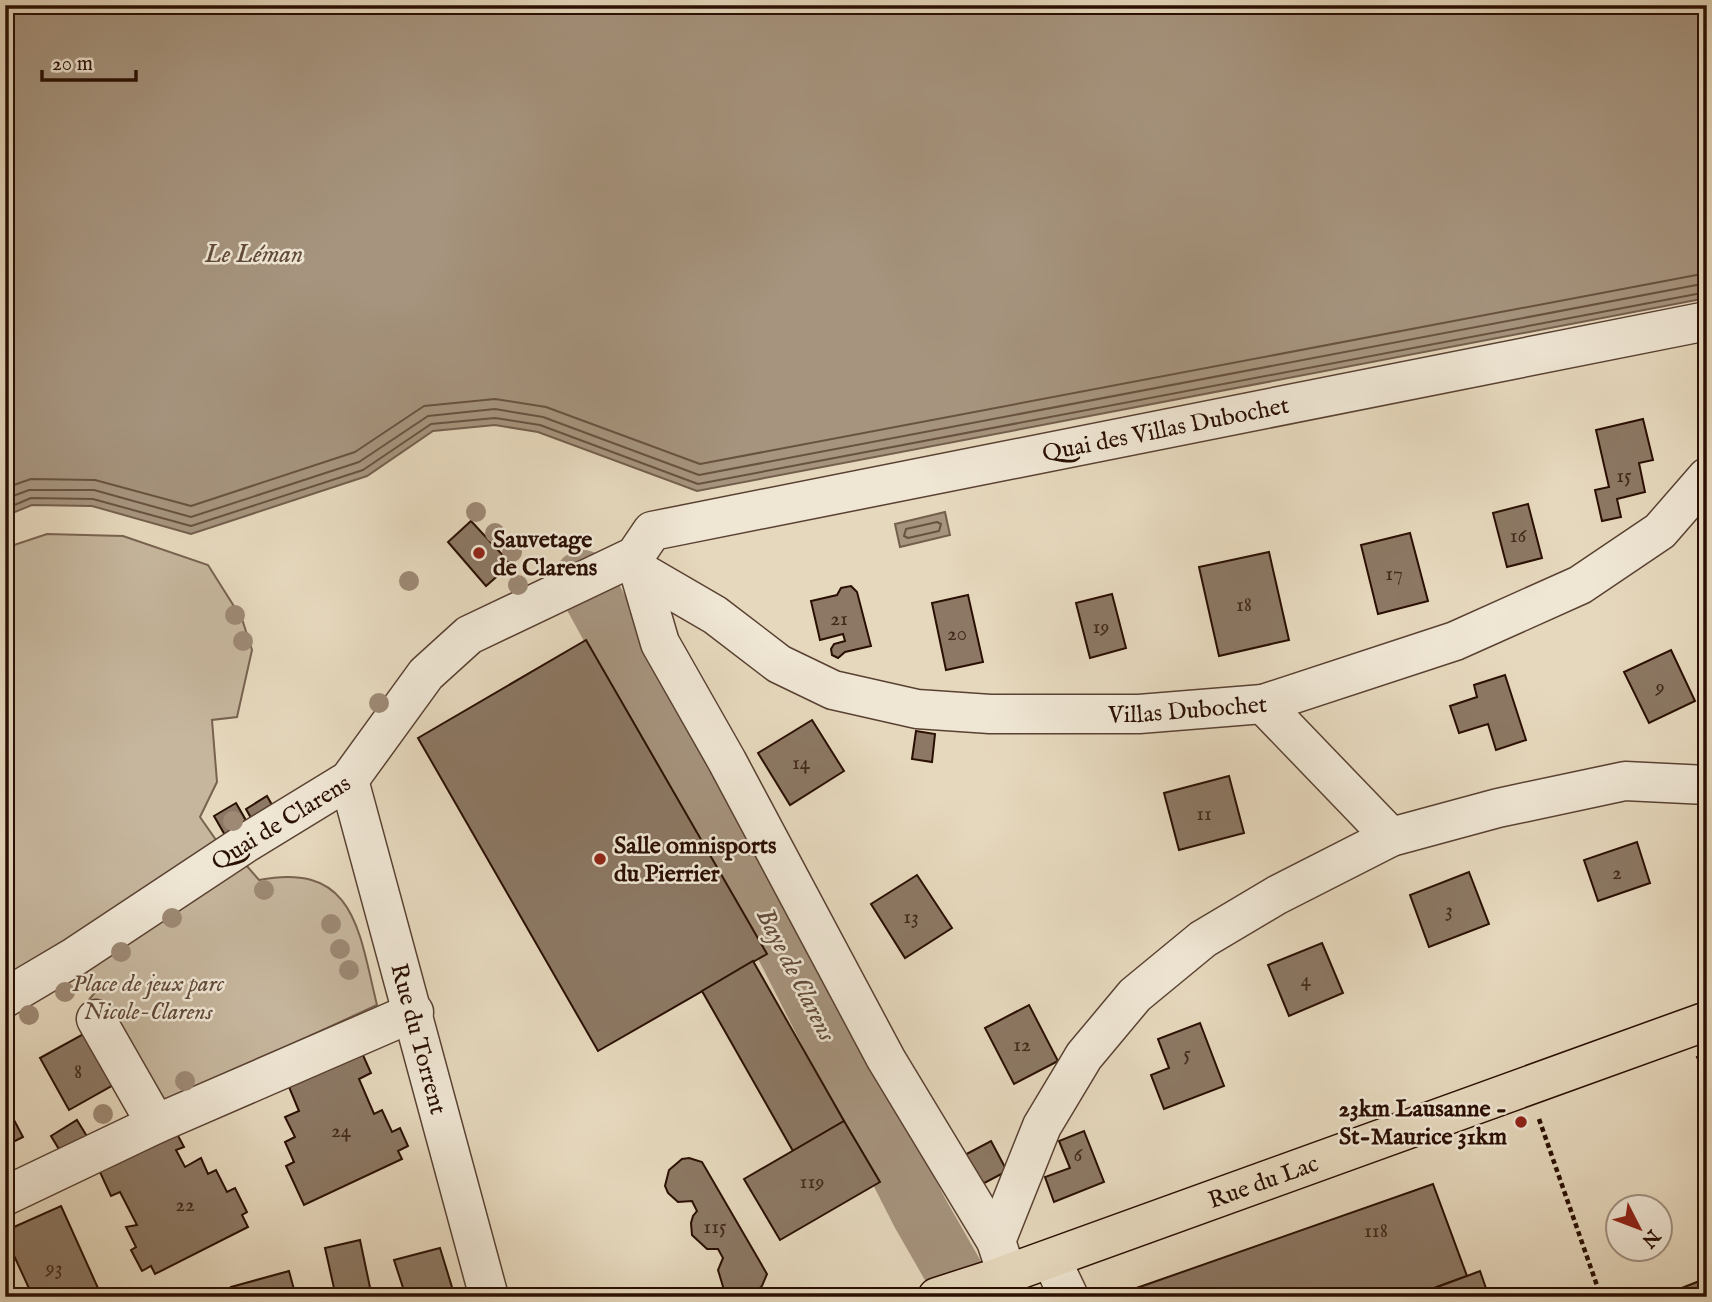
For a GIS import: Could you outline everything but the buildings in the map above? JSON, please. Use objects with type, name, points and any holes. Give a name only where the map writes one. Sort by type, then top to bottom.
[{"type":"main road","name":"Rue du Lac","points":[[942,1295],[1000,1265],[1051,1259],[1707,1021]]},
{"type":"street","name":"Quai des Villas Dubochet","points":[[633,563],[652,531],[1707,321]]},
{"type":"street","name":"Villas Dubochet","points":[[633,563],[715,615],[779,664],[833,690],[917,709],[990,714],[1139,714],[1263,704],[1455,641],[1580,585],[1660,531],[1707,477]]},
{"type":"street","name":"Quai de Clarens","points":[[5,998],[74,957],[254,838],[349,780],[426,674],[469,635],[561,592],[633,563]]},
{"type":"street","points":[[633,563],[660,643],[727,761],[886,1059],[1000,1265]]},
{"type":"street","points":[[1263,704],[1391,836]]},
{"type":"street","name":"Rue du Torrent","points":[[349,780],[414,1012],[489,1297]]},
{"type":"street","points":[[1000,1265],[1042,1126],[1084,1056],[1135,995],[1203,939],[1276,895],[1391,836],[1498,808],[1625,781],[1707,785]]},
{"type":"street","points":[[5,1196],[156,1124],[414,1012]]},
{"type":"street","points":[[96,1019],[156,1124]]},
{"type":"street","points":[[1051,1259],[1069,1297]]},
{"type":"path","points":[[1534,1107],[1601,1297]]},
{"type":"green space","points":[[47,534],[123,536],[208,565],[242,619],[252,650],[237,717],[212,720],[217,782],[200,817],[216,840],[5,979],[5,548]]},
{"type":"green space","name":"Place de jeux parc Nicole-Clarens","points":[[246,865],[259,880],[291,877],[316,881],[334,892],[348,908],[357,929],[377,1005],[162,1104],[87,1002],[97,990],[84,965]]},
{"type":"water","name":"Le Léman","points":[[5,5],[1707,5],[1707,298],[697,491],[538,432],[495,425],[433,431],[367,476],[191,534],[92,506],[32,505],[5,516]]},
{"type":"water","points":[[945,512],[950,535],[900,547],[895,524]]},
{"type":"waterway","name":"Baye de Clarens","points":[[583,579],[777,932],[920,1213],[968,1297]]},
{"type":"place","name":"Sauvetage de Clarens","points":[[479,553]]},
{"type":"place","name":"Salle omnisports du Pierrier","points":[[600,859]]},
{"type":"place","name":"23km Lausanne - St-Maurice 31km","points":[[1521,1122]]}]
